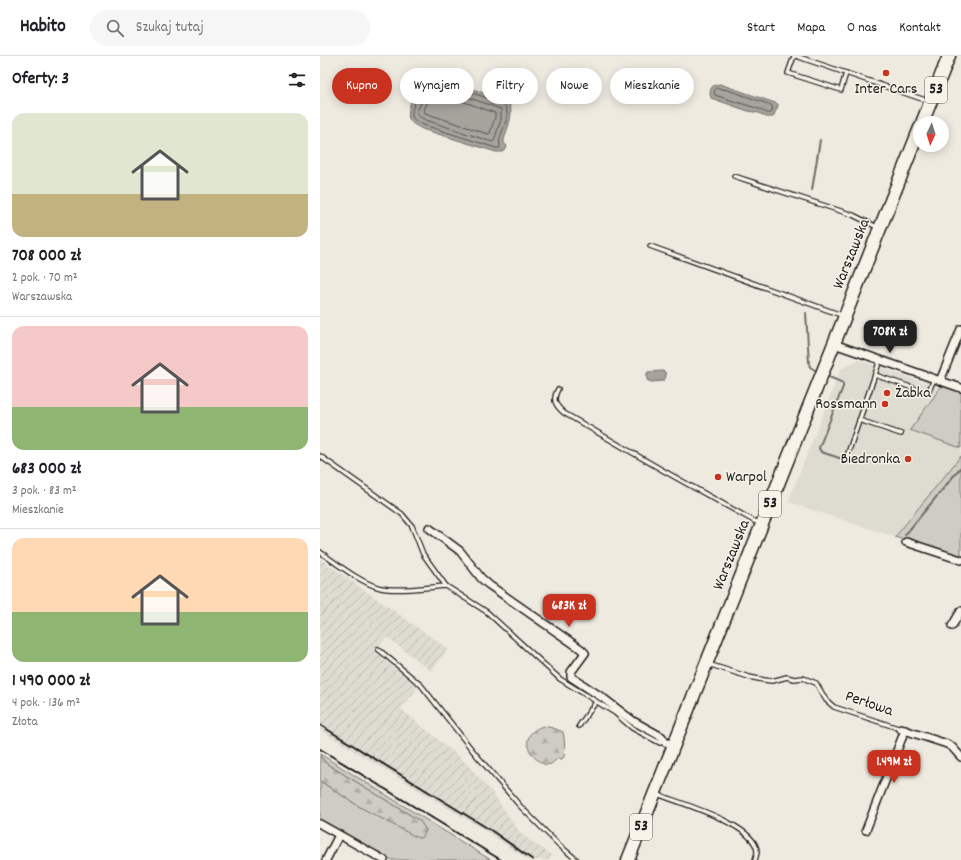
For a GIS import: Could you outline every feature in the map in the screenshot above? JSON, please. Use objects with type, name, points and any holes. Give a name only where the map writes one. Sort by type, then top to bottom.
[{"type":"main road","name":"53","points":[[925,116],[949,56]]},
{"type":"main road","name":"Warszawska","points":[[628,860],[654,793],[669,743],[706,663],[913,146]]},
{"type":"street","points":[[937,380],[961,329]]},
{"type":"street","points":[[834,344],[961,388]]},
{"type":"street","points":[[429,528],[460,551],[481,578],[489,585],[585,653],[571,672],[571,677],[603,698],[633,721],[662,737],[669,743]]},
{"type":"street","points":[[906,542],[961,560]]},
{"type":"street","points":[[952,626],[961,611]]},
{"type":"street","points":[[866,830],[903,730]]},
{"type":"street","name":"Perłowa","points":[[903,730],[947,744],[952,747],[961,757]]},
{"type":"street","points":[[320,824],[384,860]]},
{"type":"street","points":[[326,860],[339,835]]},
{"type":"lane","points":[[846,73],[840,90],[788,73],[795,56],[846,73],[930,102]]},
{"type":"lane","points":[[734,176],[853,215],[880,228]]},
{"type":"lane","points":[[650,246],[845,316]]},
{"type":"lane","points":[[846,458],[880,360]]},
{"type":"lane","points":[[875,375],[928,393],[937,380]]},
{"type":"lane","points":[[558,388],[555,399],[556,406],[564,413],[664,471],[762,524]]},
{"type":"lane","points":[[859,420],[901,434]]},
{"type":"lane","points":[[320,456],[402,514],[412,526],[423,554],[446,586],[487,612],[560,679],[615,713],[632,728],[660,743],[669,743]]},
{"type":"lane","points":[[320,552],[366,582],[381,588],[404,589],[446,586]]},
{"type":"lane","points":[[378,649],[421,685],[473,751],[520,806],[559,845],[577,860]]},
{"type":"lane","name":"Perłowa","points":[[706,663],[749,677],[764,680],[803,678],[816,683],[826,700],[834,707],[903,730]]},
{"type":"lane","points":[[579,726],[596,702]]},
{"type":"lane","points":[[654,793],[737,826],[750,837],[756,847],[757,854],[755,860]]},
{"type":"shaded area","points":[[858,360],[940,388],[911,430],[961,448],[961,456],[895,537],[788,502],[841,369]]},
{"type":"shaded area","points":[[320,559],[448,649],[431,671],[387,637],[375,652],[418,687],[401,709],[463,760],[491,791],[522,835],[552,855],[549,860],[528,860],[489,833],[320,730]]},
{"type":"green space","points":[[943,384],[961,390],[961,448],[910,430]]},
{"type":"green space","points":[[961,456],[961,558],[895,537]]},
{"type":"green space","points":[[543,726],[563,732],[565,748],[564,757],[562,759],[558,758],[551,764],[546,765],[534,757],[528,746],[530,734]]},
{"type":"green space","points":[[320,754],[491,860],[392,860],[320,819],[320,781],[360,807],[420,821],[327,764]]},
{"type":"green space","points":[[320,756],[327,764],[420,821],[426,830],[423,837],[418,838],[360,807],[320,781]]},
{"type":"water","points":[[720,84],[778,104],[773,117],[766,117],[759,113],[748,111],[711,98],[711,88]]},
{"type":"water","points":[[474,89],[482,92],[482,104],[509,104],[511,108],[510,122],[504,140],[504,143],[507,146],[506,149],[502,152],[496,152],[422,129],[411,122],[409,118],[410,105],[474,104]]},
{"type":"water","points":[[648,372],[665,372],[666,377],[663,381],[651,382],[647,380]]},
{"type":"waterway","points":[[812,190],[820,140]]},
{"type":"waterway","points":[[806,313],[809,363],[810,367],[815,370]]},
{"type":"waterway","points":[[829,377],[841,382],[843,387],[819,448],[821,452],[855,463]]},
{"type":"waterway","points":[[905,535],[961,467]]},
{"type":"railway","points":[[320,725],[492,831],[533,860]]},
{"type":"railway","points":[[320,749],[501,860]]},
{"type":"place","name":"Inter Cars","points":[[886,73]]},
{"type":"place","name":"Żabka","points":[[887,393]]},
{"type":"place","name":"Rossmann","points":[[885,404]]},
{"type":"place","name":"Biedronka","points":[[908,459]]},
{"type":"place","name":"Warpol","points":[[718,477]]}]
